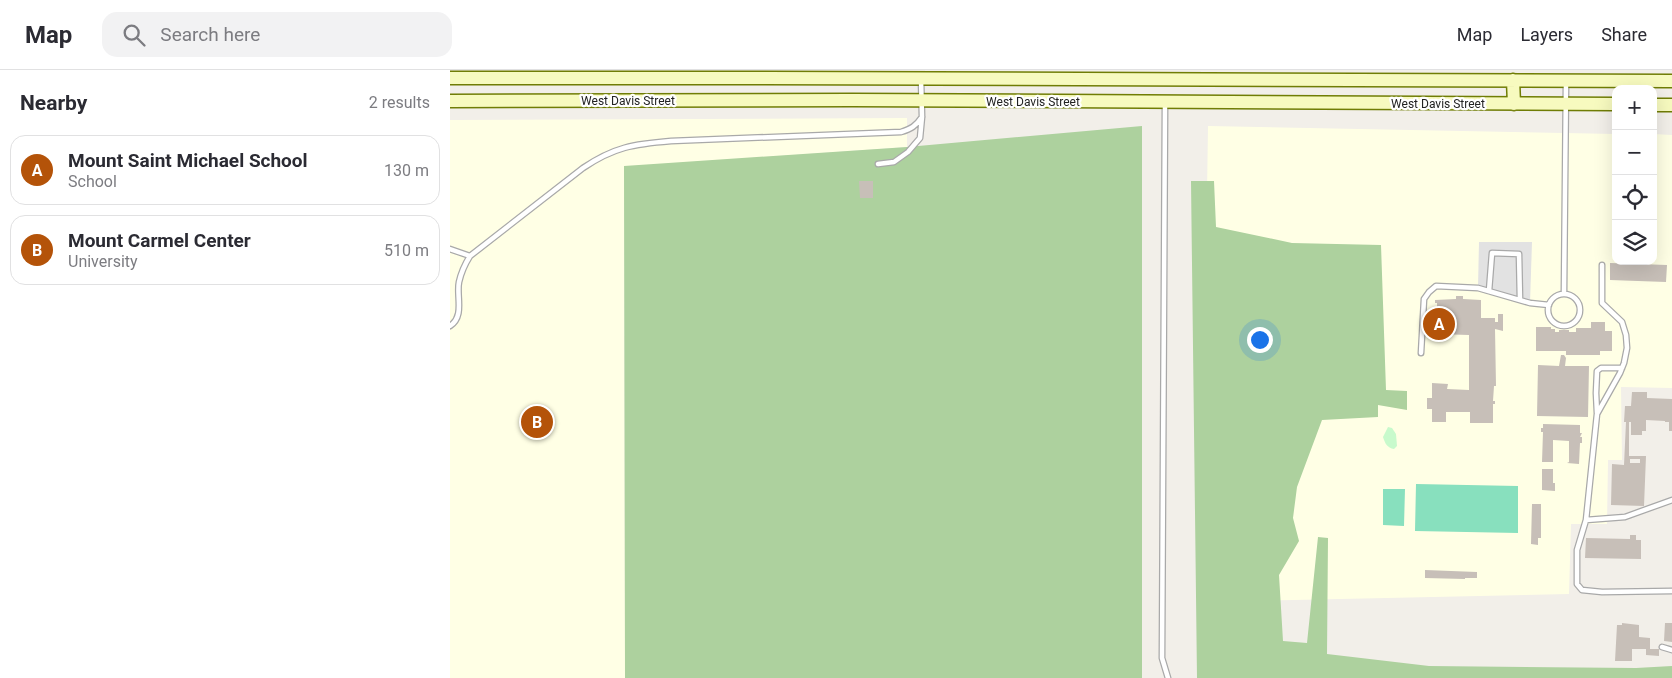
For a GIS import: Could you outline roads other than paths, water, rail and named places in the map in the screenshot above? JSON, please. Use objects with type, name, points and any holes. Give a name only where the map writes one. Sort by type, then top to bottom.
[{"type":"main road","name":"West Davis Street","points":[[450,78],[849,74],[921,78],[1147,74],[1362,75],[1513,80],[1672,81]]},
{"type":"main road","points":[[1513,80],[1514,104]]},
{"type":"main road","name":"West Davis Street","points":[[450,101],[1612,104]]},
{"type":"main road","points":[[1657,105],[1672,105]]},
{"type":"lane","points":[[878,164],[894,162],[908,152],[920,138],[922,117],[921,78]]},
{"type":"lane","points":[[1564,293],[1566,80]]},
{"type":"lane","points":[[1165,102],[1162,658],[1168,678]]},
{"type":"lane","points":[[450,326],[458,316],[458,284],[470,256],[583,168],[596,159],[623,147],[671,141],[901,132],[911,129],[922,117]]},
{"type":"lane","points":[[450,249],[470,256]]},
{"type":"lane","points":[[1489,291],[1492,253],[1519,254],[1520,300]]},
{"type":"lane","points":[[1598,414],[1622,368],[1627,348],[1622,322],[1602,303],[1602,265]]},
{"type":"lane","points":[[1421,353],[1424,299],[1428,292],[1436,286],[1478,288],[1520,300],[1549,305]]},
{"type":"lane","points":[[1564,293],[1574,296],[1578,301],[1581,312],[1576,321],[1566,326],[1555,323],[1549,315],[1549,305],[1555,296],[1564,293]]},
{"type":"lane","points":[[1622,368],[1601,368],[1596,371],[1598,414],[1586,520],[1577,550],[1577,584],[1582,590],[1602,592],[1672,591]]},
{"type":"lane","points":[[1586,520],[1625,517],[1672,500]]},
{"type":"lane","points":[[1662,647],[1672,650]]},
{"type":"place","name":"Mount Saint Michael School","points":[[1439,324]]},
{"type":"place","name":"Mount Carmel Center","points":[[537,422]]}]
